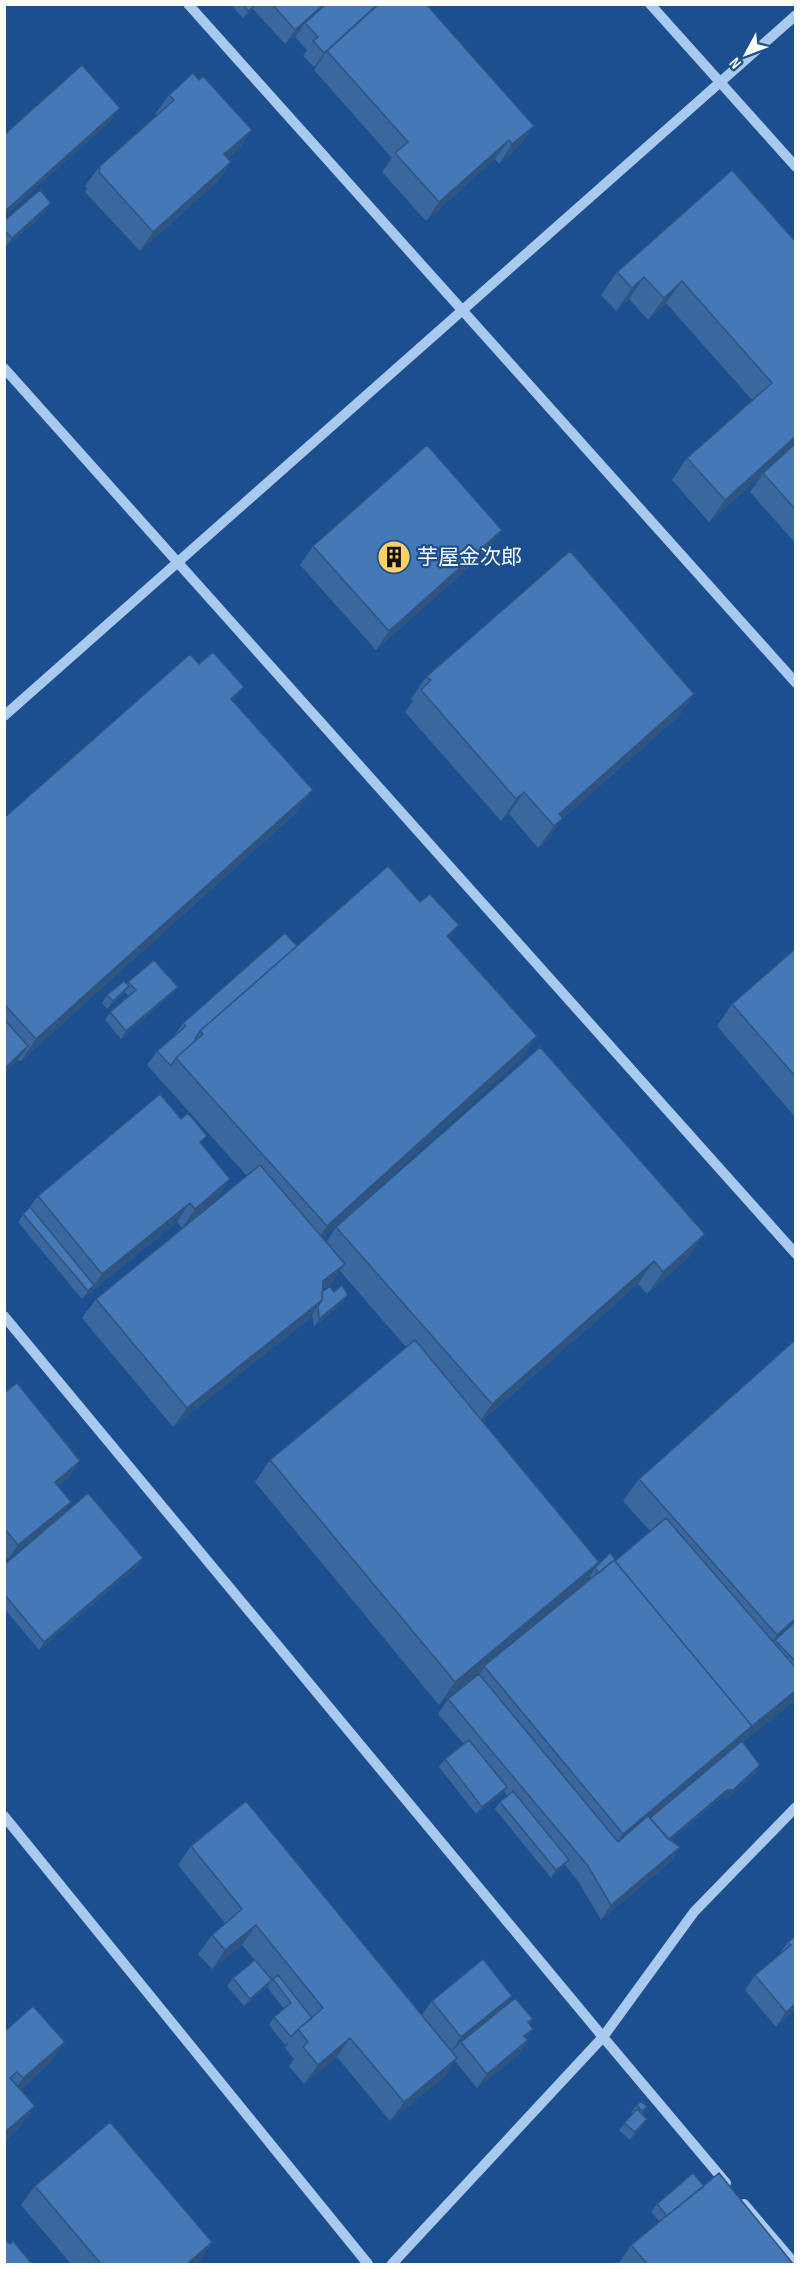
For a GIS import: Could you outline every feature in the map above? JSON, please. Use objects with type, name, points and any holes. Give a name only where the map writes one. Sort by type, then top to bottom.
[{"type":"street","points":[[188,4],[795,683]]},
{"type":"street","points":[[651,4],[795,167]]},
{"type":"street","points":[[4,716],[795,15]]},
{"type":"street","points":[[4,368],[795,1254]]},
{"type":"street","points":[[4,1316],[795,2265]]},
{"type":"street","points":[[392,2265],[603,2037],[694,1912],[795,1807]]},
{"type":"street","points":[[4,1816],[368,2265]]},
{"type":"building","points":[[243,4],[256,4],[248,11]]},
{"type":"building","points":[[272,4],[324,4],[295,30]]},
{"type":"building","points":[[326,4],[378,4],[324,53],[313,41],[318,37],[305,23]]},
{"type":"building","points":[[379,4],[426,4],[534,126],[512,144],[509,140],[439,202],[395,153],[408,142],[327,51]]},
{"type":"building","points":[[82,65],[120,108],[4,212],[4,135]]},
{"type":"building","points":[[193,73],[199,80],[203,76],[252,130],[224,154],[231,162],[153,232],[99,172],[99,167],[174,100],[169,95]]},
{"type":"building","points":[[732,170],[795,241],[795,437],[725,500],[687,458],[772,383],[682,281],[664,298],[644,277],[632,288],[617,272]]},
{"type":"building","points":[[40,190],[51,203],[12,238],[4,230],[4,221]]},
{"type":"building","points":[[795,444],[795,509],[763,473]]},
{"type":"building","name":"芋屋金次郎","points":[[427,445],[502,530],[389,631],[313,546]]},
{"type":"building","points":[[570,551],[694,694],[559,814],[563,818],[554,826],[524,792],[516,799],[421,690],[431,680],[426,677]]},
{"type":"building","points":[[213,652],[244,687],[231,699],[313,790],[36,1039],[4,1004],[4,818],[190,654],[199,664]]},
{"type":"building","points":[[388,866],[420,902],[430,894],[459,925],[447,936],[537,1036],[327,1226],[176,1058],[203,1034],[200,1031]]},
{"type":"building","points":[[285,933],[297,946],[200,1031],[196,1040],[176,1058],[171,1066],[157,1051],[186,1026],[183,1023]]},
{"type":"building","points":[[795,949],[795,1076],[732,1004]]},
{"type":"building","points":[[154,960],[178,987],[126,1031],[110,1012],[136,990],[128,982]]},
{"type":"building","points":[[124,981],[129,986],[113,1001],[107,995]]},
{"type":"building","points":[[4,1019],[28,1046],[6,1067],[4,1065]]},
{"type":"building","points":[[540,1047],[705,1234],[663,1272],[654,1261],[492,1404],[336,1227]]},
{"type":"building","points":[[160,1094],[181,1119],[188,1113],[207,1136],[200,1142],[230,1179],[195,1209],[190,1203],[102,1274],[38,1196]]},
{"type":"building","points":[[260,1165],[345,1264],[323,1281],[322,1300],[187,1408],[96,1299]]},
{"type":"building","points":[[30,1207],[94,1285],[88,1291],[23,1214]]},
{"type":"building","points":[[342,1285],[348,1295],[319,1319],[318,1306],[322,1300],[322,1292],[330,1286],[334,1292]]},
{"type":"building","points":[[415,1340],[599,1562],[455,1682],[270,1460]]},
{"type":"building","points":[[795,1340],[795,1619],[777,1635],[639,1479]]},
{"type":"building","points":[[17,1383],[80,1461],[55,1482],[71,1502],[18,1545],[4,1528],[4,1393]]},
{"type":"building","points":[[88,1493],[143,1558],[44,1642],[4,1594],[4,1565]]},
{"type":"building","points":[[666,1518],[795,1667],[795,1691],[752,1726],[615,1561]]},
{"type":"building","points":[[610,1553],[616,1560],[599,1573],[595,1568]]},
{"type":"building","points":[[614,1560],[752,1726],[623,1834],[484,1666]]},
{"type":"building","points":[[795,1622],[795,1661],[775,1640]]},
{"type":"building","points":[[479,1674],[618,1842],[648,1816],[667,1838],[680,1847],[611,1905],[588,1866],[448,1699]]},
{"type":"building","points":[[469,1740],[507,1787],[482,1807],[445,1759]]},
{"type":"building","points":[[742,1741],[760,1765],[733,1790],[727,1790],[669,1839],[650,1818]]},
{"type":"building","points":[[513,1791],[569,1860],[556,1870],[500,1802]]},
{"type":"building","points":[[246,1801],[457,2058],[404,2102],[350,2038],[318,2065],[303,2047],[308,2042],[298,2029],[323,2008],[256,1925],[225,1950],[212,1935],[242,1909],[191,1846]]},
{"type":"building","points":[[795,1936],[795,2004],[786,2012],[755,1975],[791,1945],[788,1942]]},
{"type":"building","points":[[483,1959],[512,1996],[461,2037],[432,2001]]},
{"type":"building","points":[[255,1960],[272,1980],[250,1999],[233,1978]]},
{"type":"building","points":[[278,1975],[312,2018],[291,2037],[274,2017],[291,2003],[273,1979]]},
{"type":"building","points":[[515,1998],[533,2019],[528,2022],[533,2029],[524,2036],[528,2040],[487,2074],[461,2042]]},
{"type":"building","points":[[33,2006],[65,2042],[23,2078],[17,2072],[10,2078],[35,2106],[4,2133],[4,2032]]},
{"type":"building","points":[[641,2101],[647,2107],[642,2111],[637,2105]]},
{"type":"building","points":[[637,2109],[647,2119],[635,2132],[624,2123]]},
{"type":"building","points":[[110,2122],[212,2242],[186,2265],[102,2265],[35,2186]]},
{"type":"building","points":[[693,2173],[704,2186],[667,2216],[657,2204]]},
{"type":"building","points":[[719,2173],[794,2265],[648,2265],[631,2245]]},
{"type":"building","points":[[4,2238],[10,2244],[13,2241],[33,2265],[4,2265]]},
{"type":"place","name":"芋屋金次郎","points":[[394,557]]}]
